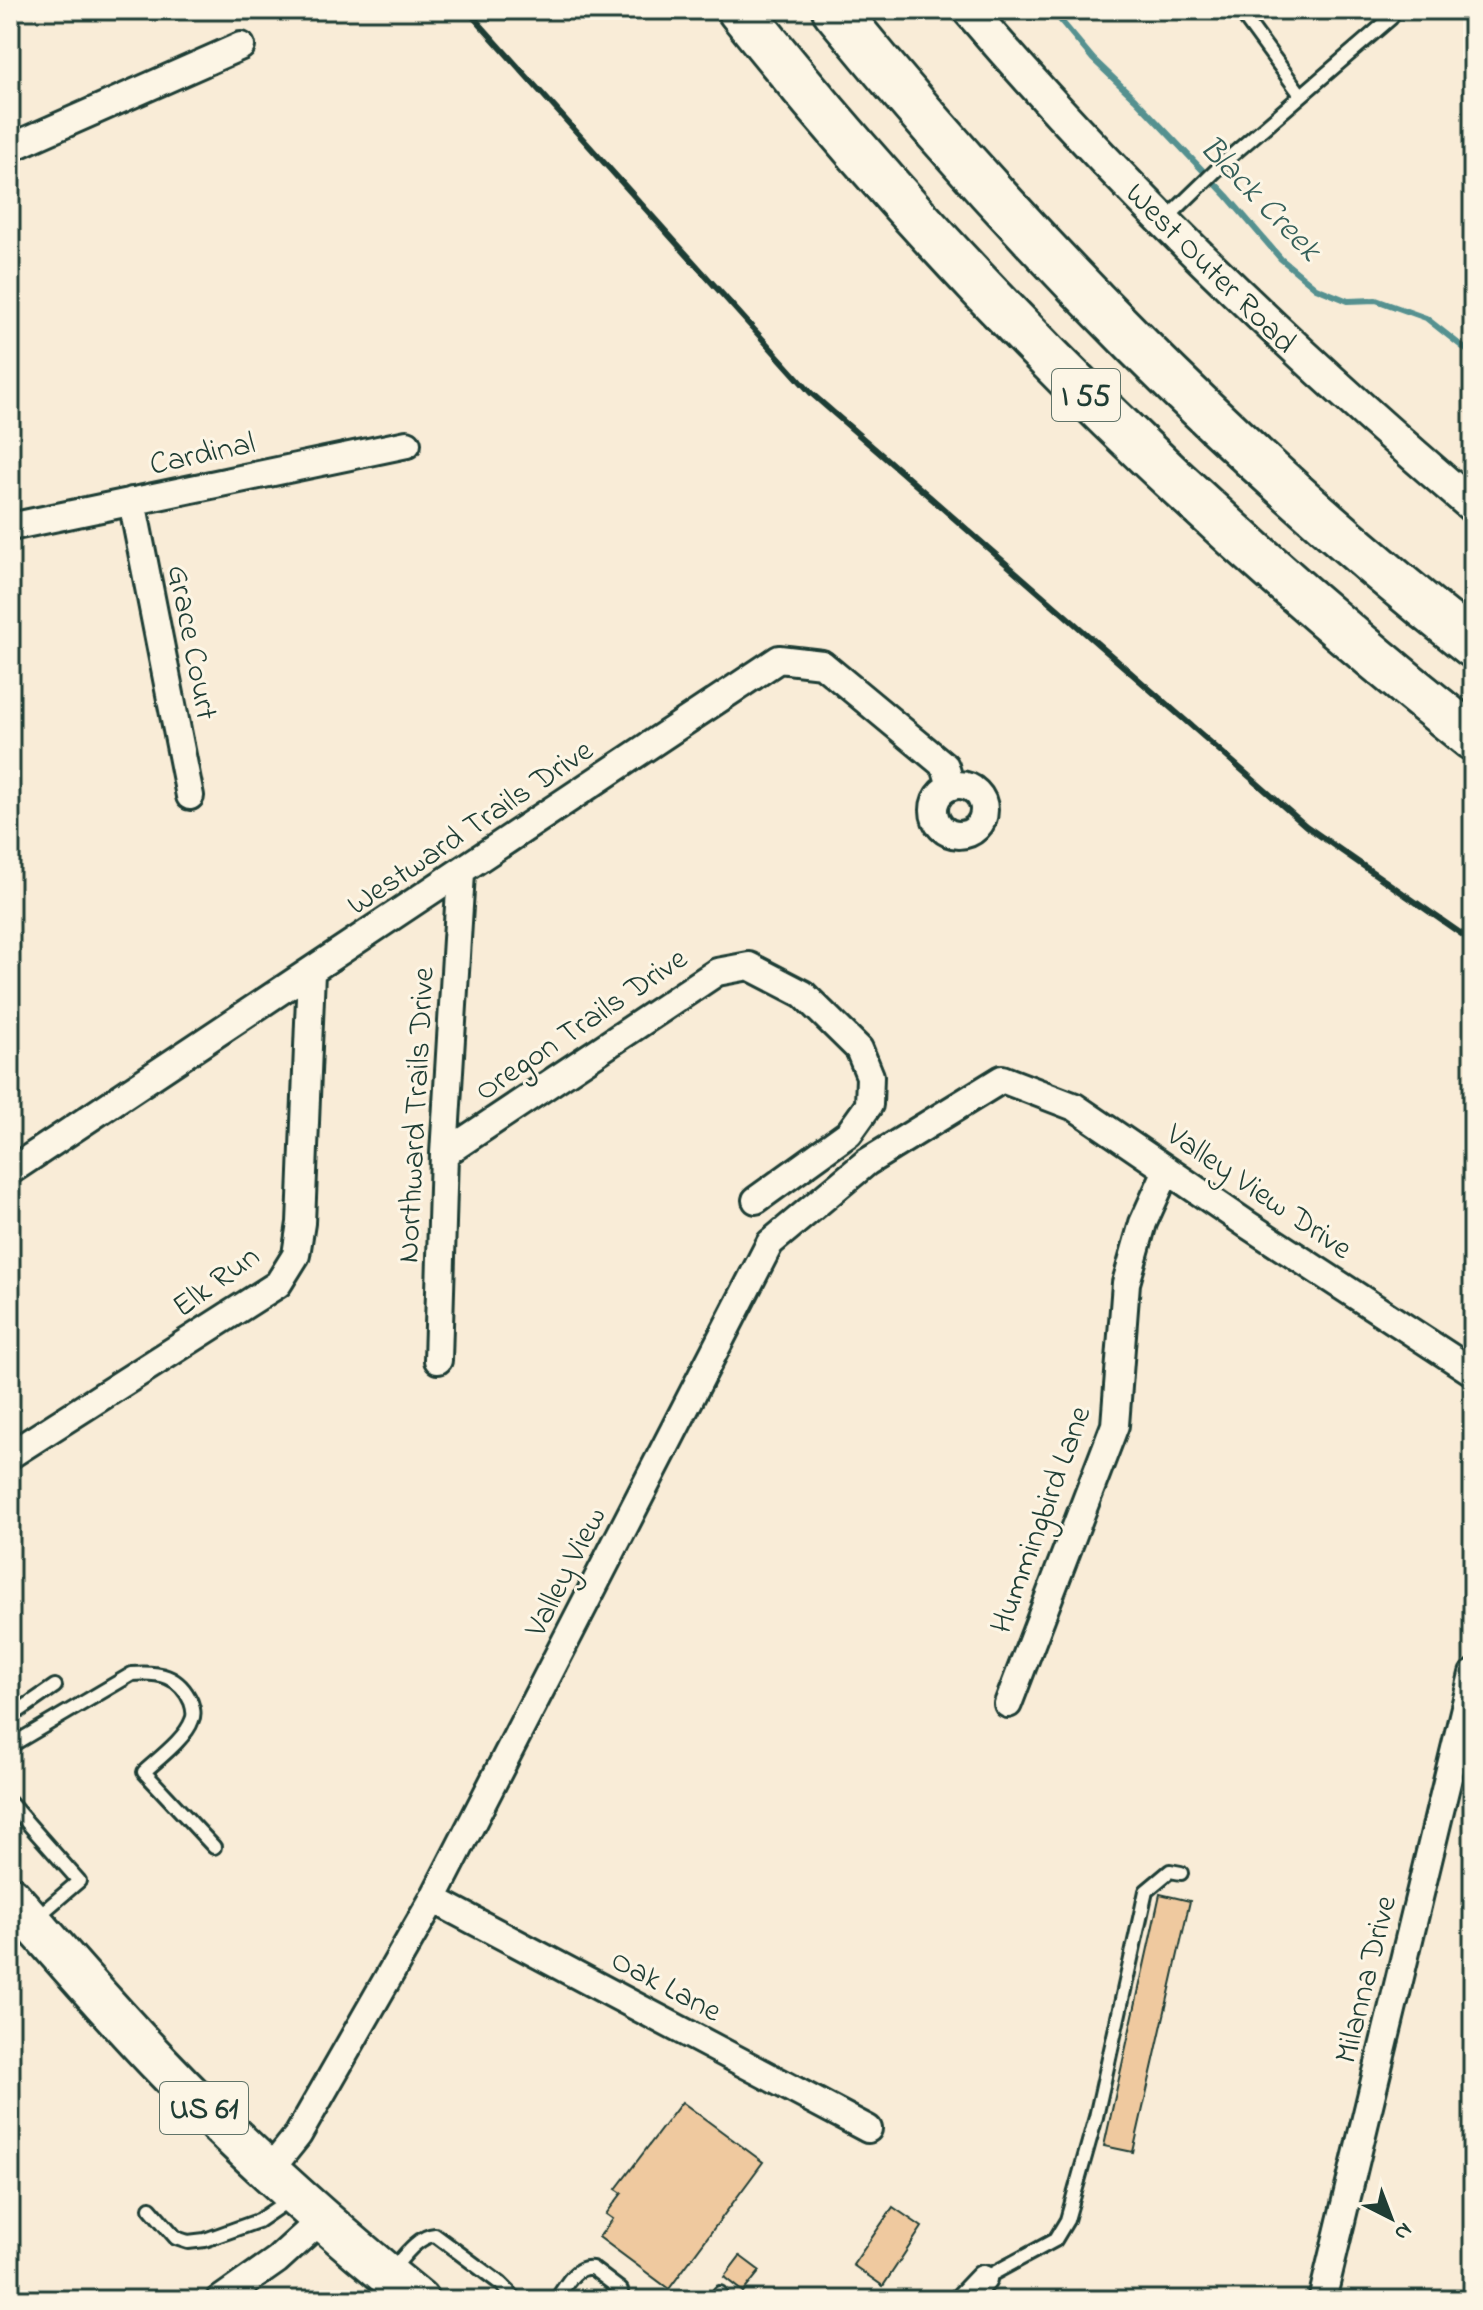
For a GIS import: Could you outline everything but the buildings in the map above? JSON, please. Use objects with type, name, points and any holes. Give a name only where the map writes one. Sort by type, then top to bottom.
[{"type":"highway","name":"I 55","points":[[740,10],[898,197],[1060,369],[1232,534],[1322,614],[1473,738]]},
{"type":"highway","name":"I 55","points":[[835,10],[953,149],[1111,317],[1281,480],[1473,645]]},
{"type":"main road","name":"US 61","points":[[21,1909],[161,2064],[296,2195],[418,2300]]},
{"type":"street","name":"West Outer Road","points":[[969,10],[1081,135],[1164,221],[1359,409],[1473,506]]},
{"type":"street","points":[[10,148],[241,46]]},
{"type":"street","name":"Cardinal","points":[[10,527],[407,444]]},
{"type":"street","name":"Grace Court","points":[[132,501],[190,796]]},
{"type":"street","name":"Westward Trails Drive","points":[[10,1171],[779,659],[822,664],[945,766],[951,786]]},
{"type":"street","name":"Northward Trails Drive","points":[[438,1360],[444,1154],[461,873]]},
{"type":"street","name":"Oregon Trails Drive","points":[[444,1154],[717,972],[749,966],[803,994],[859,1049],[870,1076],[869,1105],[849,1133],[756,1200]]},
{"type":"street","name":"Elk Run","points":[[10,1455],[278,1284],[296,1255],[301,1223],[311,972]]},
{"type":"street","name":"Valley View Drive","points":[[1002,1079],[1075,1107],[1473,1372]]},
{"type":"street","name":"Valley View","points":[[220,2300],[277,2260],[296,2195],[298,2135],[433,1899],[770,1243],[867,1162],[1002,1079]]},
{"type":"street","name":"Hummingbird Lane","points":[[1008,1704],[1115,1425],[1126,1283],[1143,1223],[1167,1170]]},
{"type":"street","name":"Milanna Drive","points":[[1322,2300],[1473,1674]]},
{"type":"street","name":"Oak Lane","points":[[433,1899],[868,2129]]},
{"type":"street","points":[[963,2300],[983,2279]]},
{"type":"lane","points":[[1239,10],[1301,95]]},
{"type":"lane","points":[[1164,221],[1230,157],[1391,18],[1385,10]]},
{"type":"lane","points":[[10,1746],[132,1674],[153,1672],[165,1676],[185,1690],[194,1719],[144,1772],[214,1847]]},
{"type":"lane","points":[[10,1717],[55,1686]]},
{"type":"lane","points":[[10,1803],[79,1881],[21,1909]]},
{"type":"lane","points":[[983,2279],[1055,2240],[1067,2220],[1096,2117],[1146,1891],[1170,1871],[1181,1873]]},
{"type":"lane","points":[[150,2208],[176,2238],[188,2242],[205,2240],[258,2221],[296,2195]]},
{"type":"lane","points":[[387,2275],[419,2241],[428,2234],[435,2235],[501,2284],[517,2300]]},
{"type":"lane","points":[[556,2300],[578,2270],[587,2267],[621,2290],[621,2300]]},
{"type":"waterway","name":"Black Creek","points":[[1052,10],[1093,59],[1227,196],[1281,259],[1316,288],[1348,301],[1376,300],[1426,318],[1473,358]]},
{"type":"railway","points":[[467,10],[811,393],[1306,826],[1473,942]]}]
